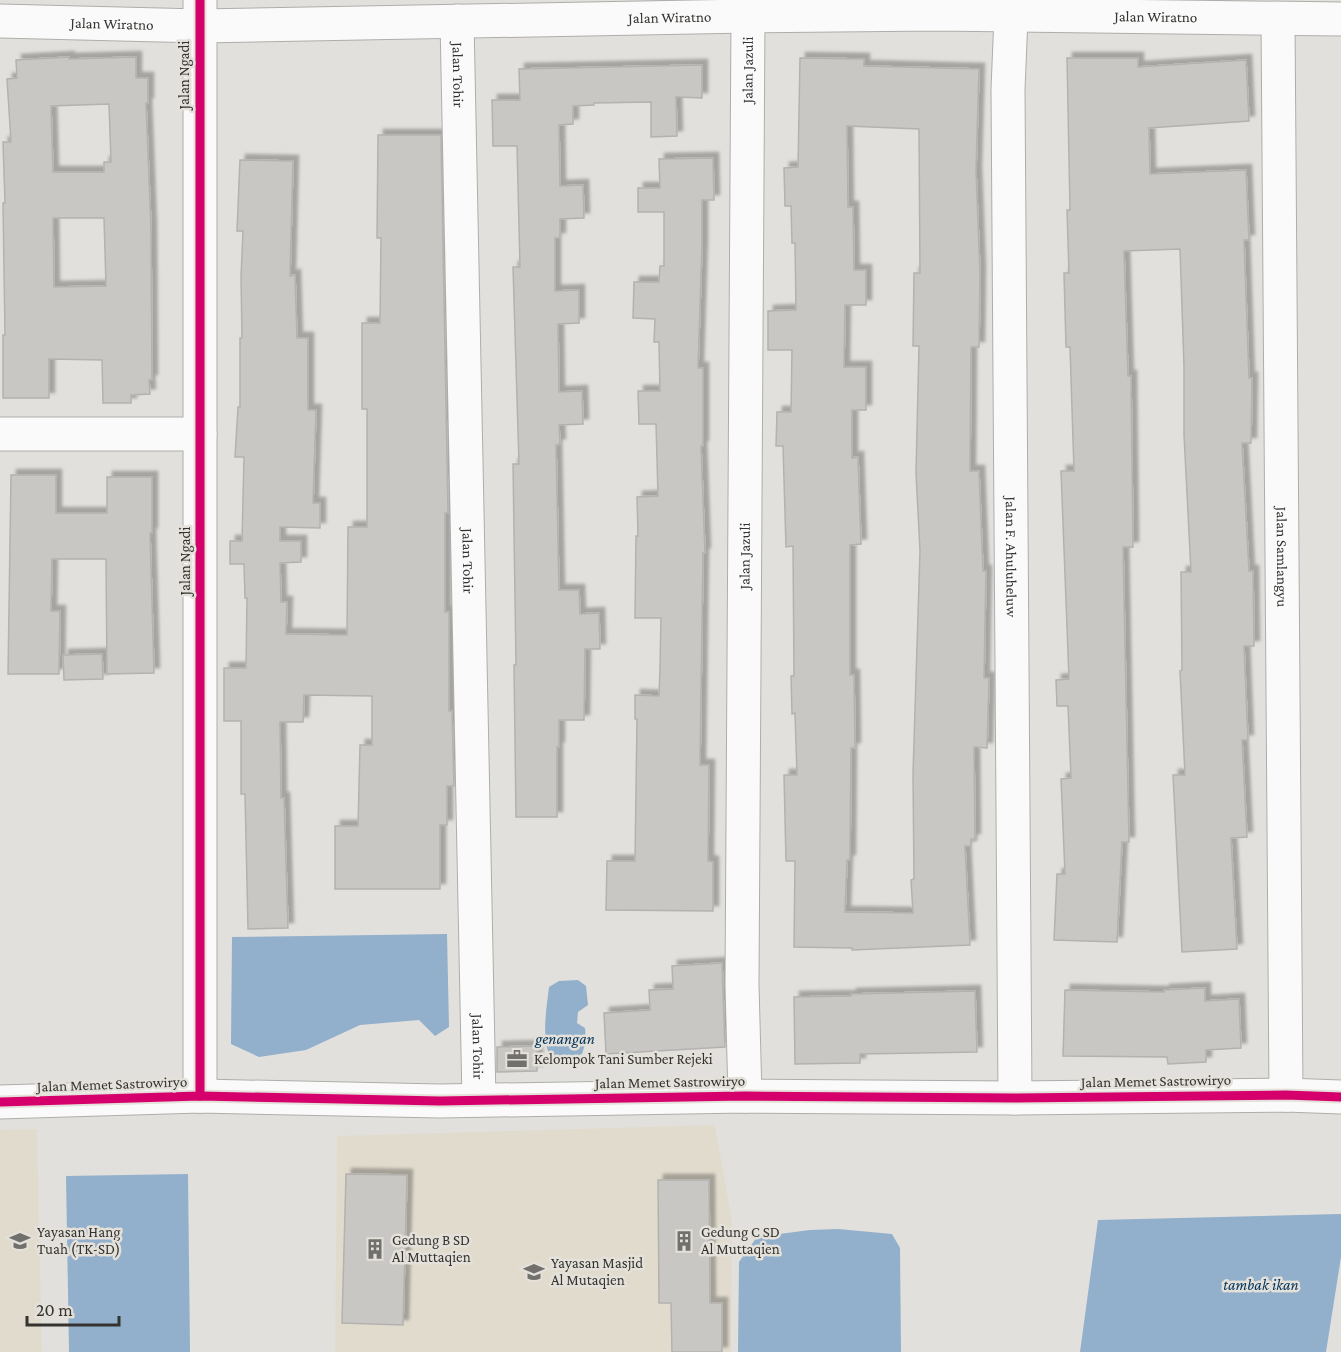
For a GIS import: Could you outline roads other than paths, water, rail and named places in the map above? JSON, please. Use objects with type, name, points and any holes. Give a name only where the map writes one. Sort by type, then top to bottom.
[{"type":"street","name":"Jalan Wiratno","points":[[0,21],[200,13],[457,21],[935,14],[1011,17],[1341,20]]},
{"type":"street","name":"Jalan Ngadi","points":[[200,13],[200,1096]]},
{"type":"street","name":"Jalan Jazuli","points":[[745,1096],[742,985],[748,16]]},
{"type":"street","name":"Jalan F. Ahuluheluw","points":[[1011,17],[1008,89],[1015,1098]]},
{"type":"street","name":"Jalan Samlangyu","points":[[1278,20],[1286,1095]]},
{"type":"street","name":"Jalan Tohir","points":[[457,21],[478,1100]]},
{"type":"street","points":[[0,434],[200,434]]},
{"type":"street","name":"Jalan Memet Sastrowiryo","points":[[0,1102],[200,1096],[478,1100],[745,1096],[1015,1098],[1286,1095],[1341,1097]]},
{"type":"water","points":[[447,934],[449,1027],[435,1036],[419,1020],[360,1025],[306,1050],[259,1057],[231,1044],[232,937]]},
{"type":"water","name":"genangan","points":[[578,980],[586,986],[588,1005],[578,1012],[577,1023],[585,1028],[586,1041],[582,1054],[552,1058],[548,1052],[545,1035],[549,987],[559,981]]},
{"type":"water","points":[[188,1174],[190,1352],[69,1352],[66,1176]]},
{"type":"water","name":"tambak ikan","points":[[1341,1214],[1341,1257],[1326,1352],[1080,1352],[1098,1220]]},
{"type":"water","points":[[838,1229],[892,1234],[900,1248],[901,1352],[738,1352],[739,1262],[757,1237]]},
{"type":"place","name":"Kelompok Tani Sumber Rejeki","points":[[517,1059]]},
{"type":"place","name":"Yayasan Hang Tuah (TK-SD)","points":[[20,1241]]},
{"type":"place","name":"Gedung C SD Al Muttaqien","points":[[684,1241]]},
{"type":"place","name":"Gedung B SD Al Muttaqien","points":[[375,1249]]},
{"type":"place","name":"Yayasan Masjid Al Mutaqien","points":[[534,1272]]}]
